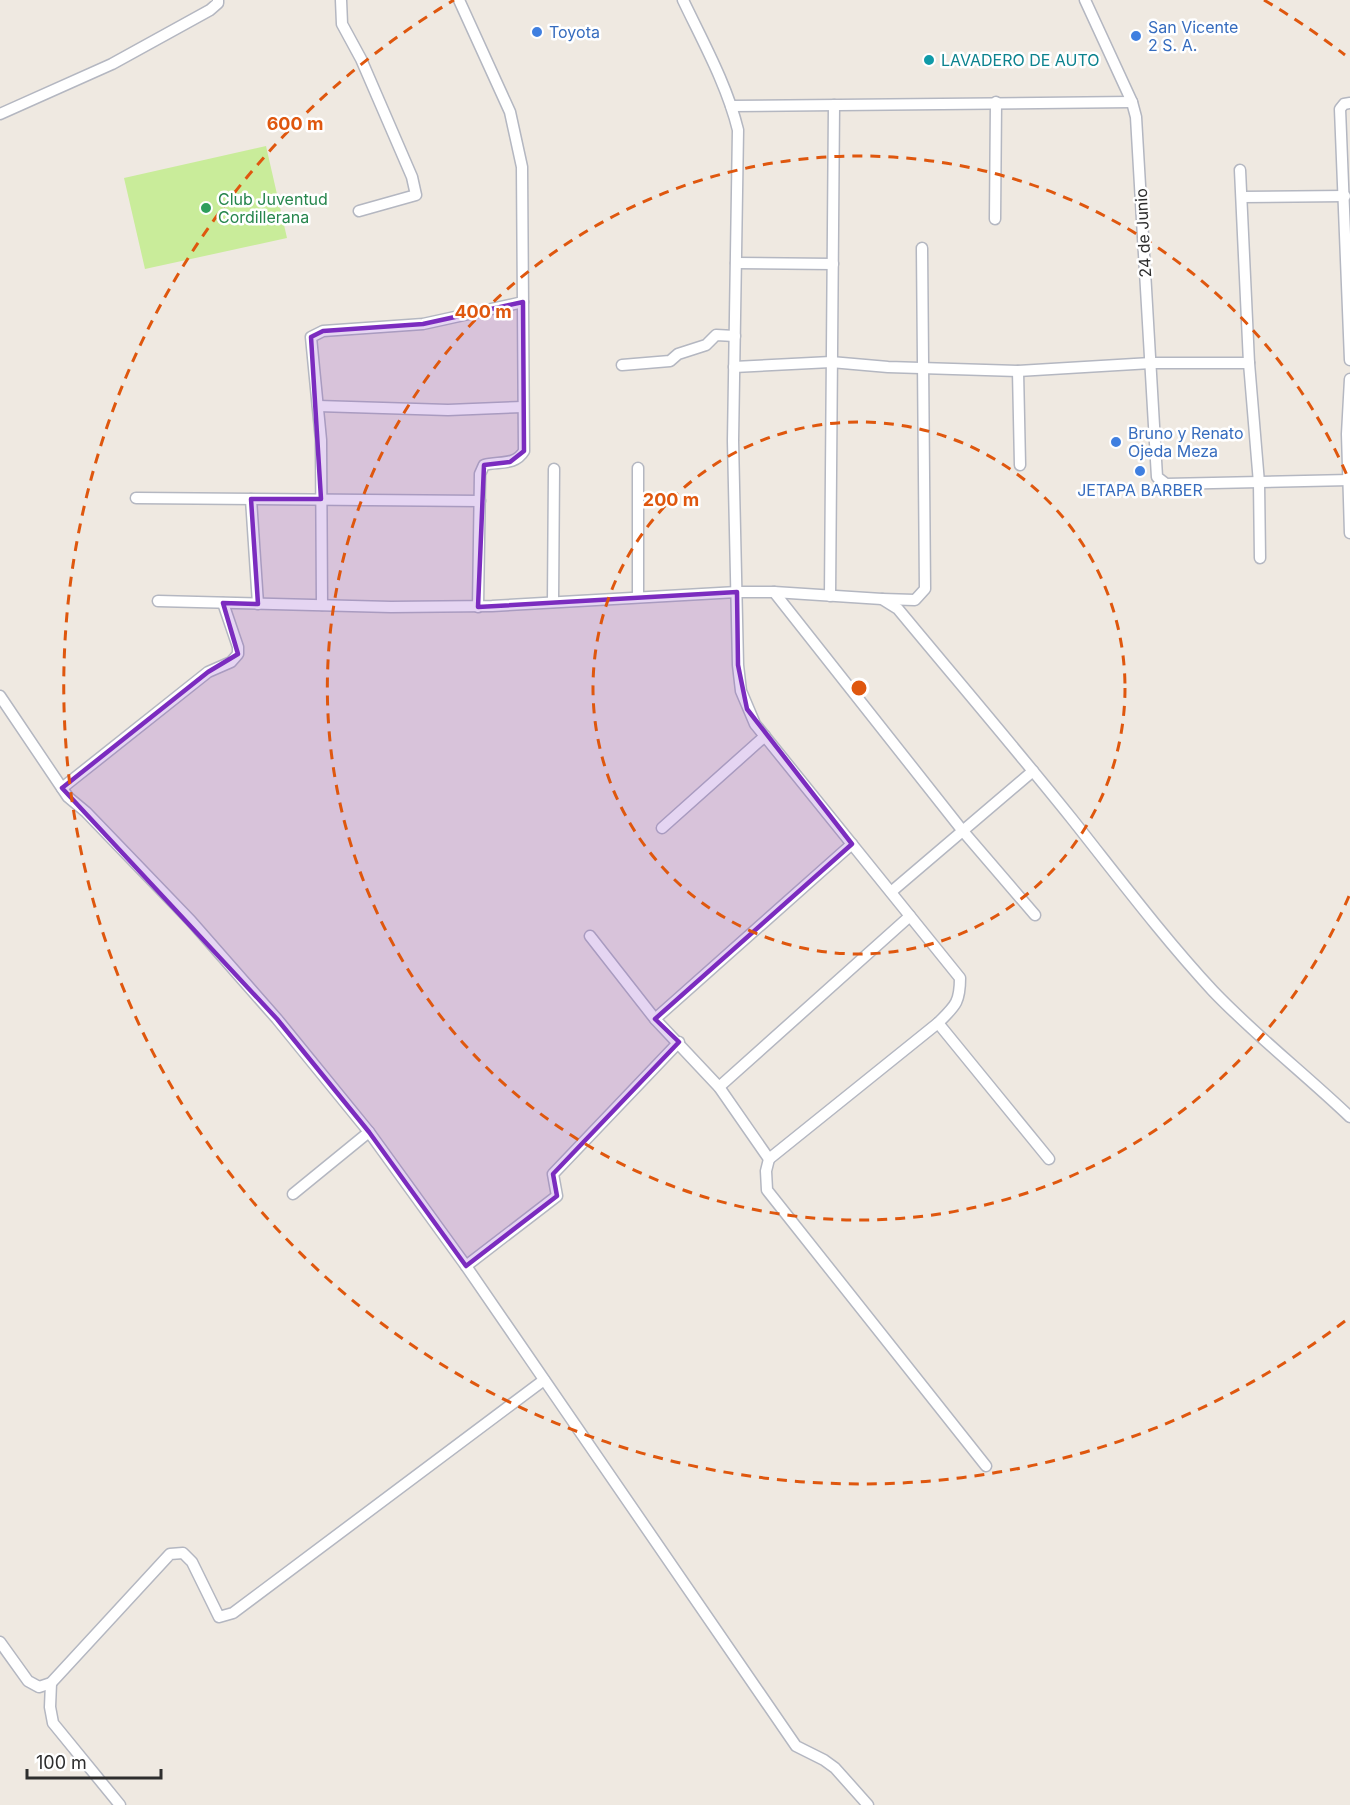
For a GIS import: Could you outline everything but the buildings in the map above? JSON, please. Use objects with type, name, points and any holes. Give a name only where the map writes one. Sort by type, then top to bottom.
[{"type":"street","points":[[0,114],[112,64],[210,10],[219,0]]},
{"type":"street","points":[[341,0],[342,24],[361,59],[412,177],[416,195],[359,211]]},
{"type":"street","points":[[459,0],[510,112],[522,167],[524,452],[519,459],[510,462],[484,465],[480,474],[478,606]]},
{"type":"street","points":[[684,0],[731,106],[738,130],[733,441],[738,665],[741,691],[755,724],[960,978],[960,994],[955,1006],[938,1023],[769,1159],[766,1171],[767,1190],[986,1466]]},
{"type":"street","name":"24 de Junio","points":[[1085,0],[1132,102],[1136,117],[1157,477],[1166,484],[1259,483]]},
{"type":"street","points":[[995,219],[996,102]]},
{"type":"street","points":[[731,106],[1132,102]]},
{"type":"street","points":[[1350,103],[1344,104],[1340,109],[1350,360]]},
{"type":"street","points":[[830,596],[834,105]]},
{"type":"street","points":[[1240,171],[1249,363],[1259,483],[1260,558]]},
{"type":"street","points":[[1242,197],[1345,196]]},
{"type":"street","points":[[158,601],[391,607],[478,606],[737,592],[915,600],[925,588],[922,248]]},
{"type":"street","points":[[736,263],[833,264]]},
{"type":"street","points":[[322,605],[321,440],[311,337],[323,331],[423,324],[523,302]]},
{"type":"street","points":[[622,366],[670,361],[678,354],[706,345],[716,335],[735,336]]},
{"type":"street","points":[[734,367],[832,362],[923,369],[1018,371],[1151,363],[1249,363]]},
{"type":"street","points":[[1018,371],[1020,465]]},
{"type":"street","points":[[1350,379],[1347,434],[1350,533]]},
{"type":"street","points":[[318,406],[448,410],[523,407]]},
{"type":"street","points":[[638,468],[638,597]]},
{"type":"street","points":[[553,602],[554,469]]},
{"type":"street","points":[[1259,483],[1349,480]]},
{"type":"street","points":[[136,498],[480,501]]},
{"type":"street","points":[[251,499],[258,604]]},
{"type":"street","points":[[774,592],[962,830],[1035,915]]},
{"type":"street","points":[[882,599],[898,609],[1033,771],[1182,957],[1215,993],[1274,1050],[1350,1117]]},
{"type":"street","points":[[62,788],[208,672],[231,662],[238,654],[238,647],[223,603]]},
{"type":"street","points":[[0,696],[68,797],[86,812],[207,939],[278,1018],[369,1132],[466,1266],[796,1746],[835,1768],[868,1805]]},
{"type":"street","points":[[662,828],[765,736]]},
{"type":"street","points":[[891,892],[1033,771]]},
{"type":"street","points":[[655,1019],[852,844]]},
{"type":"street","points":[[719,1088],[910,916]]},
{"type":"street","points":[[590,936],[655,1019],[679,1042],[719,1088],[769,1159]]},
{"type":"street","points":[[938,1023],[1049,1159]]},
{"type":"street","points":[[466,1266],[557,1196],[553,1174],[679,1042]]},
{"type":"street","points":[[293,1194],[369,1132]]},
{"type":"street","points":[[0,1642],[28,1681],[39,1687],[51,1683],[170,1554],[183,1553],[192,1562],[219,1617],[233,1613],[544,1380]]},
{"type":"street","points":[[51,1683],[50,1707],[53,1723],[120,1805]]},
{"type":"highlighted area","points":[[523,302],[524,451],[510,462],[484,465],[478,607],[737,592],[738,665],[747,709],[852,844],[655,1019],[679,1042],[553,1174],[557,1196],[466,1266],[369,1132],[277,1019],[62,788],[208,672],[238,654],[223,603],[258,604],[251,499],[321,499],[311,337],[323,331],[423,324]]},
{"type":"green space","name":"Club Juventud Cordillerana","points":[[266,146],[287,238],[145,269],[124,178]]},
{"type":"place","name":"Toyota","points":[[537,32]]},
{"type":"place","name":"San Vicente 2 S. A.","points":[[1136,36]]},
{"type":"place","name":"LAVADERO DE AUTO","points":[[929,60]]},
{"type":"place","name":"Club Juventud Cordillerana","points":[[206,208]]},
{"type":"place","name":"Bruno y Renato Ojeda Meza","points":[[1116,442]]},
{"type":"place","name":"JETAPA BARBER","points":[[1140,471]]}]
